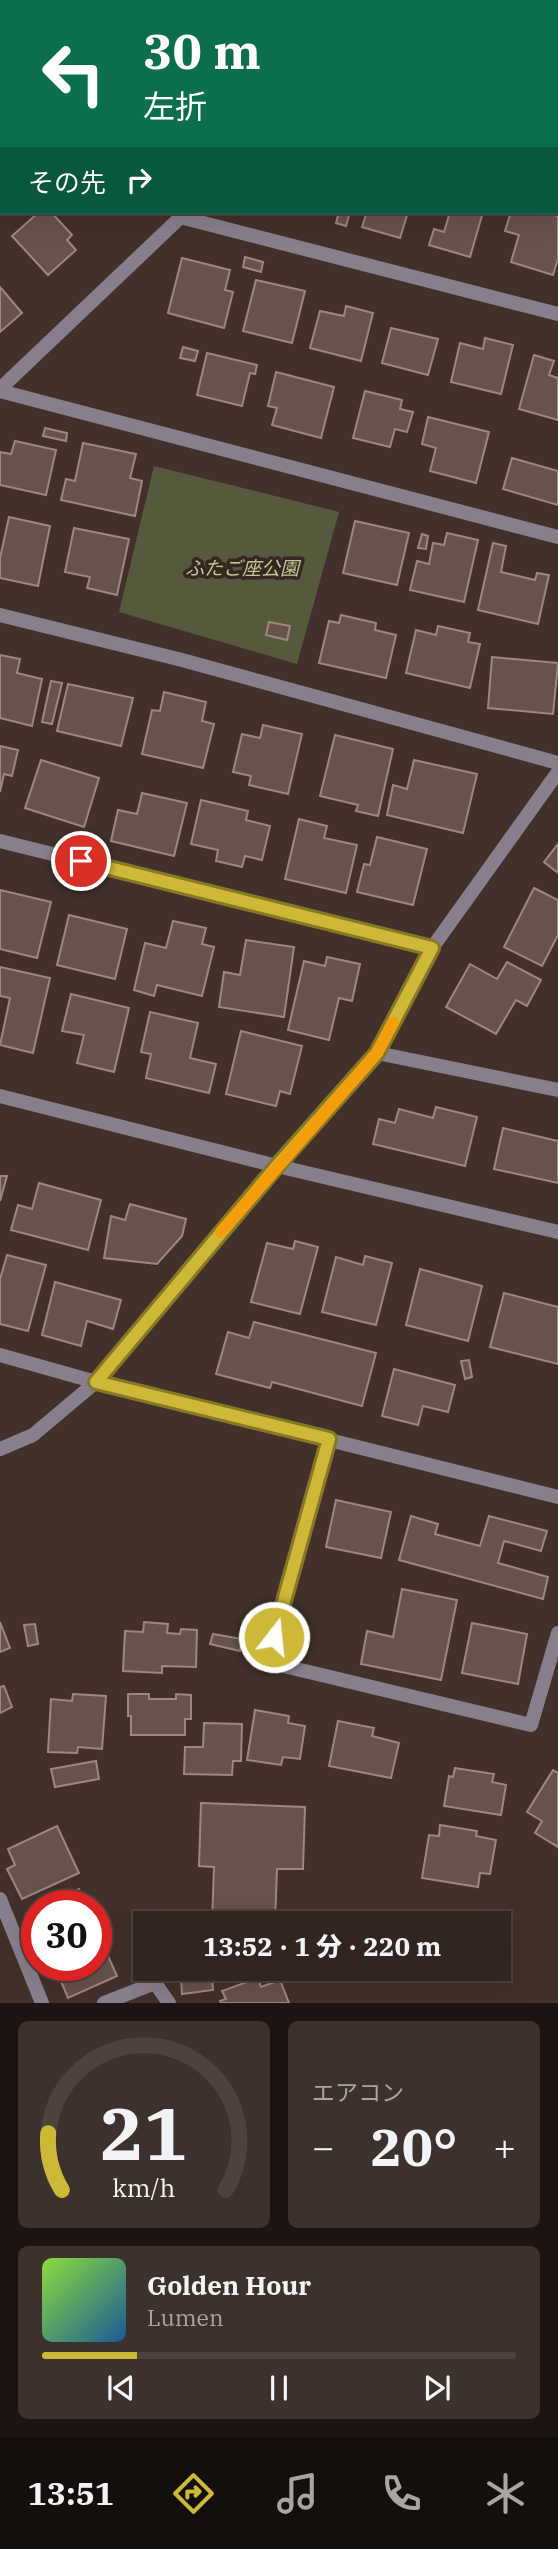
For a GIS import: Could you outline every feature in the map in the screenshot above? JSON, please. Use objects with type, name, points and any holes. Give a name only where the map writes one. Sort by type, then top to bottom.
[{"type":"street","points":[[0,390],[183,214],[558,314]]},
{"type":"street","points":[[0,390],[558,537]]},
{"type":"street","points":[[0,615],[182,660],[558,763]]},
{"type":"street","points":[[0,1449],[33,1435],[96,1382],[277,1166],[377,1053],[432,948],[558,772]]},
{"type":"street","points":[[0,841],[432,948]]},
{"type":"street","points":[[377,1053],[558,1090]]},
{"type":"street","points":[[0,1096],[277,1166],[558,1231]]},
{"type":"street","points":[[0,1355],[96,1382],[558,1497]]},
{"type":"street","points":[[329,1439],[267,1662],[531,1725],[558,1633]]},
{"type":"street","points":[[0,1899],[42,2003]]},
{"type":"street","points":[[104,2003],[155,1983],[169,2003]]},
{"type":"green space","name":"ふたご座公園","points":[[154,466],[339,512],[297,664],[119,612]]},
{"type":"building","points":[[37,214],[53,214],[72,235],[67,240],[76,250],[48,275],[12,236]]},
{"type":"building","points":[[338,214],[349,214],[346,226],[336,223]]},
{"type":"building","points":[[366,214],[407,214],[400,238],[362,227]]},
{"type":"building","points":[[449,214],[482,214],[470,257],[429,245],[434,229],[444,232]]},
{"type":"building","points":[[510,214],[558,216],[558,259],[553,275],[511,262],[519,235],[505,231]]},
{"type":"building","points":[[245,257],[263,262],[261,272],[243,267]]},
{"type":"building","points":[[182,258],[230,270],[225,290],[233,292],[224,328],[168,313]]},
{"type":"building","points":[[256,280],[305,291],[292,343],[243,331]]},
{"type":"building","points":[[0,287],[22,313],[0,332]]},
{"type":"building","points":[[346,306],[373,313],[361,361],[310,348],[320,311],[344,316]]},
{"type":"building","points":[[391,328],[438,339],[428,375],[382,363]]},
{"type":"building","points":[[485,338],[513,345],[501,394],[451,382],[460,343],[483,349]]},
{"type":"building","points":[[183,347],[198,351],[195,361],[180,358]]},
{"type":"building","points":[[207,353],[257,365],[255,374],[250,373],[242,406],[197,395]]},
{"type":"building","points":[[534,355],[554,361],[549,375],[558,378],[558,420],[519,409]]},
{"type":"building","points":[[276,372],[334,387],[321,438],[272,425],[277,408],[268,406]]},
{"type":"building","points":[[365,391],[402,400],[400,409],[413,412],[407,432],[395,429],[390,447],[353,438]]},
{"type":"building","points":[[428,417],[489,432],[476,483],[430,471],[436,448],[422,444]]},
{"type":"building","points":[[45,428],[67,433],[66,441],[43,436]]},
{"type":"building","points":[[15,441],[56,450],[46,495],[0,485],[0,452],[11,454]]},
{"type":"building","points":[[83,443],[136,454],[130,478],[142,481],[135,516],[61,500],[66,479],[75,481]]},
{"type":"building","points":[[512,458],[558,471],[558,505],[503,489]]},
{"type":"building","points":[[9,517],[50,526],[38,586],[0,578],[0,558]]},
{"type":"building","points":[[355,521],[409,533],[397,585],[343,573]]},
{"type":"building","points":[[74,528],[129,539],[117,595],[87,588],[90,577],[65,572]]},
{"type":"building","points":[[447,533],[478,540],[464,602],[410,590],[417,561],[429,564],[433,543],[444,545]]},
{"type":"building","points":[[422,534],[428,536],[426,549],[418,548]]},
{"type":"building","points":[[493,543],[506,546],[501,572],[535,580],[537,573],[549,575],[538,624],[478,610]]},
{"type":"building","points":[[341,615],[376,623],[375,630],[396,635],[386,678],[319,663],[329,621],[339,623]]},
{"type":"building","points":[[269,622],[290,626],[287,640],[266,635]]},
{"type":"building","points":[[438,626],[470,633],[468,642],[480,644],[470,688],[406,673],[416,630],[436,635]]},
{"type":"building","points":[[0,655],[20,659],[17,673],[42,679],[32,726],[0,718]]},
{"type":"building","points":[[492,657],[558,663],[553,714],[488,708]]},
{"type":"building","points":[[51,681],[62,683],[52,724],[42,722]]},
{"type":"building","points":[[68,684],[133,698],[121,746],[57,731]]},
{"type":"building","points":[[164,692],[206,702],[202,721],[214,724],[203,768],[142,754],[152,710],[160,711]]},
{"type":"building","points":[[263,725],[302,734],[288,794],[249,785],[251,776],[233,772],[242,734],[260,738]]},
{"type":"building","points":[[335,735],[393,749],[378,816],[356,811],[358,805],[320,796]]},
{"type":"building","points":[[0,746],[18,750],[12,776],[4,774],[0,792]]},
{"type":"building","points":[[41,760],[99,778],[84,827],[25,808]]},
{"type":"building","points":[[414,760],[477,774],[463,833],[387,815],[393,785],[407,789]]},
{"type":"building","points":[[142,793],[187,803],[174,856],[111,841],[118,810],[137,814]]},
{"type":"building","points":[[201,800],[248,811],[246,820],[270,826],[262,860],[245,856],[242,867],[216,861],[218,850],[191,844]]},
{"type":"building","points":[[299,819],[327,826],[324,838],[357,845],[346,893],[285,879]]},
{"type":"building","points":[[377,837],[427,849],[413,905],[357,892],[364,864],[370,865]]},
{"type":"building","points":[[558,844],[558,873],[544,862]]},
{"type":"building","points":[[534,888],[558,900],[558,935],[542,966],[504,947]]},
{"type":"building","points":[[0,890],[51,902],[37,958],[0,949]]},
{"type":"building","points":[[69,915],[127,929],[115,979],[57,965]]},
{"type":"building","points":[[173,921],[206,928],[202,944],[214,947],[202,996],[157,985],[154,996],[134,990],[145,943],[166,948]]},
{"type":"building","points":[[246,940],[294,947],[284,1017],[219,1007],[224,972],[240,975]]},
{"type":"building","points":[[327,957],[360,964],[352,1001],[339,998],[329,1040],[288,1030],[304,961],[325,966]]},
{"type":"building","points":[[507,962],[541,980],[527,1006],[516,1000],[496,1034],[446,1007],[470,964],[497,979]]},
{"type":"building","points":[[0,967],[50,978],[33,1053],[0,1045],[10,998],[0,996]]},
{"type":"building","points":[[71,994],[129,1008],[114,1072],[77,1063],[84,1035],[62,1031]]},
{"type":"building","points":[[150,1012],[198,1023],[190,1058],[216,1064],[209,1093],[146,1078],[151,1054],[141,1052]]},
{"type":"building","points":[[241,1031],[302,1046],[290,1094],[280,1091],[276,1106],[226,1094]]},
{"type":"building","points":[[436,1107],[477,1117],[465,1166],[373,1144],[379,1119],[395,1123],[399,1109],[433,1118]]},
{"type":"building","points":[[503,1128],[558,1141],[558,1183],[494,1169]]},
{"type":"building","points":[[0,1176],[7,1176],[0,1201]]},
{"type":"building","points":[[39,1183],[101,1200],[88,1250],[11,1230],[18,1205],[32,1209]]},
{"type":"building","points":[[130,1204],[186,1219],[182,1236],[157,1264],[104,1258],[111,1216],[125,1220]]},
{"type":"building","points":[[295,1241],[318,1247],[300,1314],[251,1302],[267,1243],[293,1249]]},
{"type":"building","points":[[7,1255],[46,1265],[28,1331],[0,1324],[0,1279]]},
{"type":"building","points":[[365,1256],[392,1263],[376,1325],[322,1312],[336,1257],[363,1265]]},
{"type":"building","points":[[420,1269],[482,1286],[468,1341],[406,1325]]},
{"type":"building","points":[[55,1282],[121,1300],[113,1329],[87,1321],[81,1346],[42,1335]]},
{"type":"building","points":[[504,1293],[558,1307],[558,1364],[490,1347]]},
{"type":"building","points":[[254,1322],[376,1353],[362,1406],[272,1382],[270,1388],[216,1374],[228,1332],[249,1338]]},
{"type":"building","points":[[469,1360],[472,1377],[465,1379],[461,1361]]},
{"type":"building","points":[[394,1369],[455,1385],[448,1412],[423,1406],[418,1425],[382,1416]]},
{"type":"building","points":[[336,1500],[391,1512],[381,1558],[326,1547]]},
{"type":"building","points":[[411,1516],[438,1524],[435,1534],[480,1546],[489,1516],[547,1531],[541,1551],[504,1541],[498,1563],[548,1577],[543,1599],[399,1560]]},
{"type":"building","points":[[402,1589],[457,1600],[441,1680],[361,1664],[367,1631],[393,1637]]},
{"type":"building","points":[[0,1622],[10,1648],[0,1652]]},
{"type":"building","points":[[144,1622],[168,1624],[167,1633],[180,1634],[181,1629],[197,1630],[196,1667],[162,1666],[162,1673],[123,1671],[125,1631],[143,1632]]},
{"type":"building","points":[[472,1623],[527,1634],[518,1684],[462,1673]]},
{"type":"building","points":[[35,1624],[38,1644],[28,1646],[24,1625]]},
{"type":"building","points":[[213,1634],[242,1639],[240,1651],[210,1644]]},
{"type":"building","points":[[4,1686],[12,1707],[0,1713],[0,1687]]},
{"type":"building","points":[[73,1694],[106,1696],[102,1749],[78,1747],[77,1753],[48,1752],[51,1699],[72,1701]]},
{"type":"building","points":[[128,1694],[149,1694],[149,1699],[176,1699],[176,1694],[191,1695],[191,1719],[185,1719],[185,1735],[131,1735]]},
{"type":"building","points":[[255,1710],[289,1716],[288,1723],[305,1726],[300,1759],[283,1757],[281,1765],[247,1760]]},
{"type":"building","points":[[338,1721],[374,1728],[372,1736],[399,1743],[391,1778],[329,1766]]},
{"type":"building","points":[[204,1723],[242,1724],[241,1761],[233,1761],[232,1775],[184,1774],[185,1747],[203,1747]]},
{"type":"building","points":[[96,1761],[99,1779],[55,1787],[51,1769]]},
{"type":"building","points":[[455,1768],[494,1774],[492,1782],[506,1785],[501,1815],[444,1806],[449,1776],[453,1777]]},
{"type":"building","points":[[553,1770],[558,1773],[558,1847],[535,1833],[542,1821],[527,1812]]},
{"type":"building","points":[[201,1803],[305,1807],[303,1869],[277,1869],[275,1911],[212,1911],[214,1867],[199,1866]]},
{"type":"building","points":[[440,1825],[477,1831],[476,1836],[496,1840],[490,1874],[480,1873],[478,1887],[422,1878],[429,1835],[439,1836]]},
{"type":"building","points":[[57,1826],[79,1873],[42,1890],[21,1890],[21,1897],[7,1869],[15,1865],[8,1849]]},
{"type":"building","points":[[112,1965],[117,1976],[112,1978]]},
{"type":"building","points":[[61,1981],[106,1981],[68,1998]]},
{"type":"building","points":[[181,1981],[212,1981],[213,1990],[182,1994]]},
{"type":"building","points":[[250,1981],[259,1981],[261,1987],[280,1981],[289,2003],[221,2003],[220,2001],[226,1999],[222,1991]]},
{"type":"slow traffic","points":[[221,1232],[377,1053],[393,1023]]},
{"type":"route","points":[[81,861],[432,948],[377,1053],[277,1166],[96,1382],[329,1439],[274,1637]]}]
